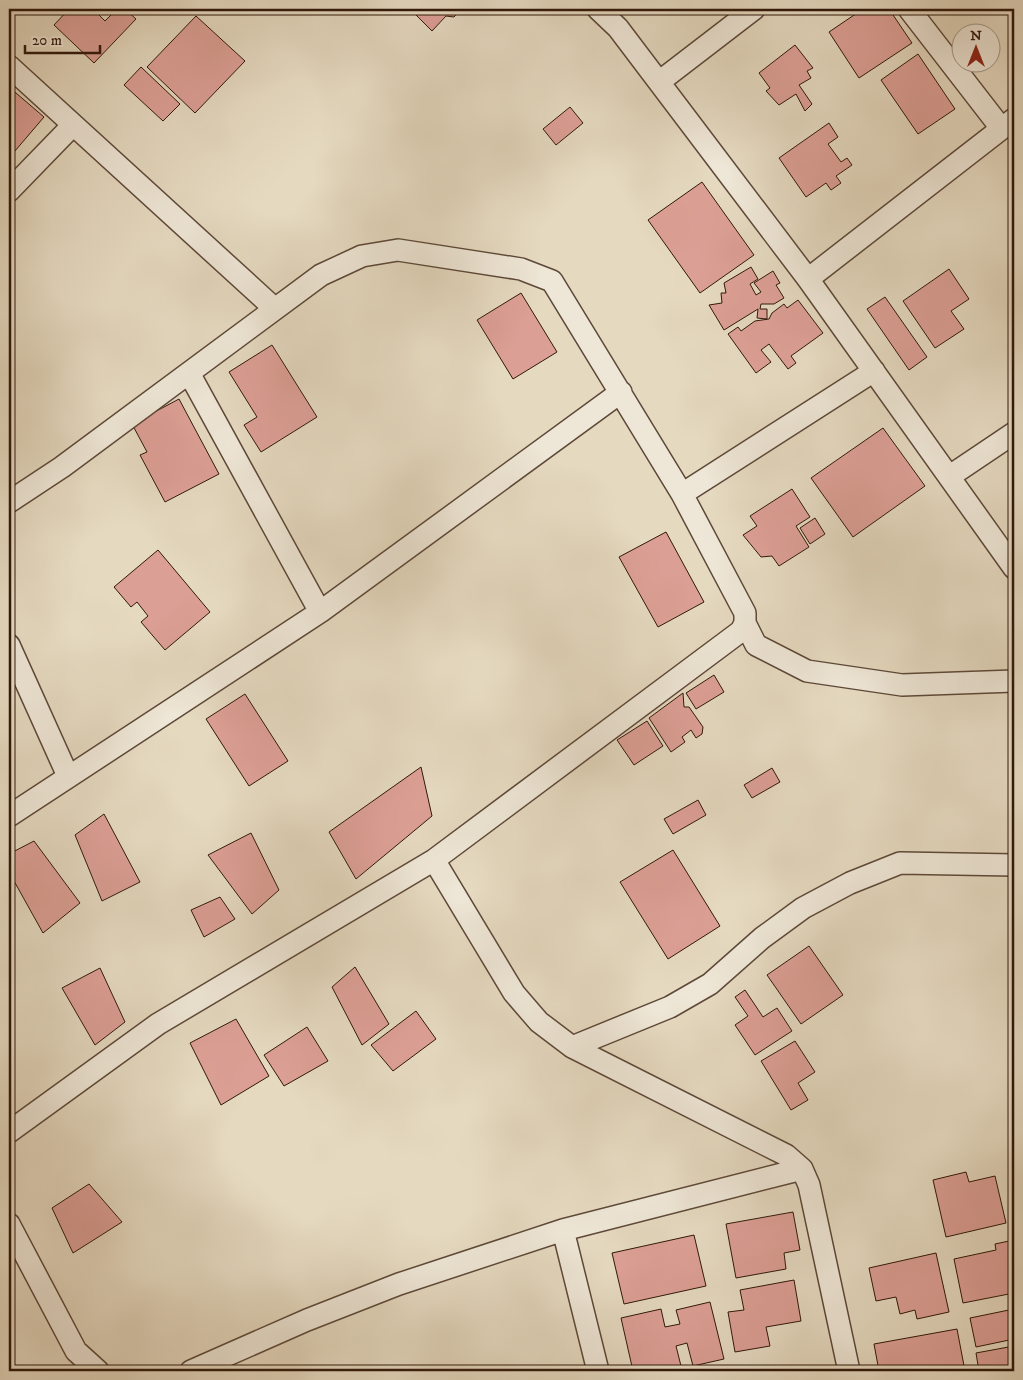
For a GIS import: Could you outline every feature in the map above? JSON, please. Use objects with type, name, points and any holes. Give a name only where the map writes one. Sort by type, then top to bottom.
[{"type":"street","points":[[598,9],[618,28],[808,279],[1014,568]]},
{"type":"street","points":[[659,82],[754,9]]},
{"type":"street","points":[[808,279],[1008,124],[909,9]]},
{"type":"street","points":[[9,66],[274,308]]},
{"type":"street","points":[[9,191],[74,125]]},
{"type":"street","points":[[9,502],[62,467],[321,275],[362,256],[398,250],[521,268],[552,280],[682,494],[745,613],[745,623],[756,645],[807,671],[902,685],[1014,681]]},
{"type":"street","points":[[682,494],[874,371]]},
{"type":"street","points":[[189,373],[320,612]]},
{"type":"street","points":[[9,816],[320,612],[621,392]]},
{"type":"street","points":[[950,476],[1014,433]]},
{"type":"street","points":[[9,1132],[158,1024],[434,860],[741,631],[745,623]]},
{"type":"street","points":[[9,645],[68,776]]},
{"type":"street","points":[[434,860],[514,993],[539,1022],[572,1047],[786,1155],[802,1170],[815,1210],[849,1371]]},
{"type":"street","points":[[572,1047],[670,1008],[710,984],[762,938],[803,908],[850,883],[900,863],[1014,865]]},
{"type":"street","points":[[191,1371],[307,1320],[390,1288],[562,1230],[802,1170]]},
{"type":"street","points":[[9,1224],[76,1350],[98,1371]]},
{"type":"street","points":[[562,1230],[598,1371]]},
{"type":"building","points":[[69,9],[93,9],[105,21],[117,9],[125,9],[136,19],[94,63],[54,25]]},
{"type":"building","points":[[410,9],[461,9],[454,17],[446,16],[432,31]]},
{"type":"building","points":[[863,9],[889,9],[912,43],[859,78],[829,32]]},
{"type":"building","points":[[196,16],[245,61],[195,113],[147,67]]},
{"type":"building","points":[[795,45],[813,68],[807,71],[811,78],[799,85],[812,104],[805,111],[796,94],[779,105],[766,91],[770,88],[759,73]]},
{"type":"building","points":[[918,54],[955,109],[918,134],[881,80]]},
{"type":"building","points":[[141,67],[180,104],[163,121],[124,85]]},
{"type":"building","points":[[9,87],[44,117],[9,158]]},
{"type":"building","points":[[570,107],[583,123],[556,145],[543,129]]},
{"type":"building","points":[[829,123],[838,137],[828,144],[841,162],[847,158],[852,165],[836,176],[841,183],[831,190],[826,183],[806,197],[779,158]]},
{"type":"building","points":[[702,182],[754,255],[700,293],[648,220]]},
{"type":"building","points":[[751,267],[758,279],[750,284],[756,295],[761,292],[754,283],[773,271],[780,283],[776,285],[784,298],[774,304],[761,304],[760,309],[767,309],[767,319],[757,318],[758,309],[724,330],[709,305],[722,303],[721,293],[726,293],[724,283]]},
{"type":"building","points":[[949,269],[969,299],[951,311],[964,329],[935,348],[903,301]]},
{"type":"building","points":[[521,293],[557,352],[513,379],[477,320]]},
{"type":"building","points":[[885,297],[927,357],[909,370],[867,309]]},
{"type":"building","points":[[798,300],[823,333],[791,356],[796,363],[788,369],[769,344],[761,350],[771,362],[756,373],[728,334],[738,327],[741,331],[755,321],[769,319],[772,313],[784,304],[787,308]]},
{"type":"building","points":[[272,345],[317,417],[261,452],[244,425],[257,417],[229,372]]},
{"type":"building","points":[[179,399],[219,474],[165,502],[140,455],[147,452],[132,424]]},
{"type":"building","points":[[883,428],[925,486],[853,537],[811,478]]},
{"type":"building","points":[[792,489],[810,517],[796,526],[809,547],[779,566],[772,556],[761,557],[743,535],[757,526],[750,516]]},
{"type":"building","points":[[815,518],[825,534],[810,544],[800,528]]},
{"type":"building","points":[[666,532],[704,602],[658,627],[619,557]]},
{"type":"building","points":[[158,550],[210,612],[165,650],[141,622],[148,616],[137,602],[131,607],[114,587]]},
{"type":"building","points":[[714,675],[724,692],[696,709],[686,693]]},
{"type":"building","points":[[683,693],[684,707],[689,707],[703,727],[702,734],[696,738],[691,730],[682,737],[685,742],[671,752],[649,718]]},
{"type":"building","points":[[245,694],[288,761],[249,786],[206,719]]},
{"type":"building","points":[[647,721],[663,746],[634,765],[617,740]]},
{"type":"building","points":[[421,767],[432,816],[356,879],[329,832]]},
{"type":"building","points":[[772,768],[780,782],[752,798],[744,785]]},
{"type":"building","points":[[698,800],[706,815],[673,834],[664,819]]},
{"type":"building","points":[[104,814],[140,882],[102,901],[75,835]]},
{"type":"building","points":[[251,833],[279,890],[252,914],[208,855]]},
{"type":"building","points":[[34,841],[80,903],[43,933],[9,872],[9,854]]},
{"type":"building","points":[[673,850],[720,926],[668,959],[620,882]]},
{"type":"building","points":[[220,897],[235,919],[204,937],[191,910]]},
{"type":"building","points":[[809,946],[843,995],[801,1024],[767,975]]},
{"type":"building","points":[[355,967],[389,1024],[362,1045],[332,987]]},
{"type":"building","points":[[100,968],[125,1022],[95,1045],[62,988]]},
{"type":"building","points":[[745,990],[763,1017],[777,1008],[792,1031],[755,1055],[735,1025],[748,1016],[735,997]]},
{"type":"building","points":[[416,1011],[436,1039],[393,1071],[371,1045]]},
{"type":"building","points":[[236,1019],[269,1076],[221,1105],[190,1043]]},
{"type":"building","points":[[307,1027],[328,1061],[284,1086],[264,1055]]},
{"type":"building","points":[[795,1041],[815,1072],[798,1083],[808,1100],[791,1110],[761,1061]]},
{"type":"building","points":[[966,1172],[969,1182],[995,1176],[1006,1223],[946,1237],[933,1180]]},
{"type":"building","points":[[89,1184],[122,1222],[73,1253],[52,1208]]},
{"type":"building","points":[[793,1212],[800,1250],[784,1253],[786,1269],[736,1278],[726,1224]]},
{"type":"building","points":[[694,1235],[706,1286],[624,1304],[612,1253]]},
{"type":"building","points":[[1014,1240],[1014,1293],[963,1303],[954,1259],[996,1250],[995,1244]]},
{"type":"building","points":[[936,1253],[949,1312],[917,1319],[915,1310],[900,1314],[896,1297],[876,1301],[869,1268]]},
{"type":"building","points":[[794,1280],[801,1321],[766,1327],[770,1346],[735,1352],[728,1312],[744,1310],[740,1290]]},
{"type":"building","points":[[710,1302],[724,1359],[693,1366],[687,1343],[676,1346],[682,1370],[633,1371],[621,1318],[661,1309],[665,1327],[680,1324],[676,1310]]},
{"type":"building","points":[[1009,1310],[1014,1339],[976,1347],[970,1318]]},
{"type":"building","points":[[957,1329],[965,1371],[879,1371],[874,1344]]},
{"type":"building","points":[[1014,1346],[1014,1371],[979,1371],[976,1353]]}]
